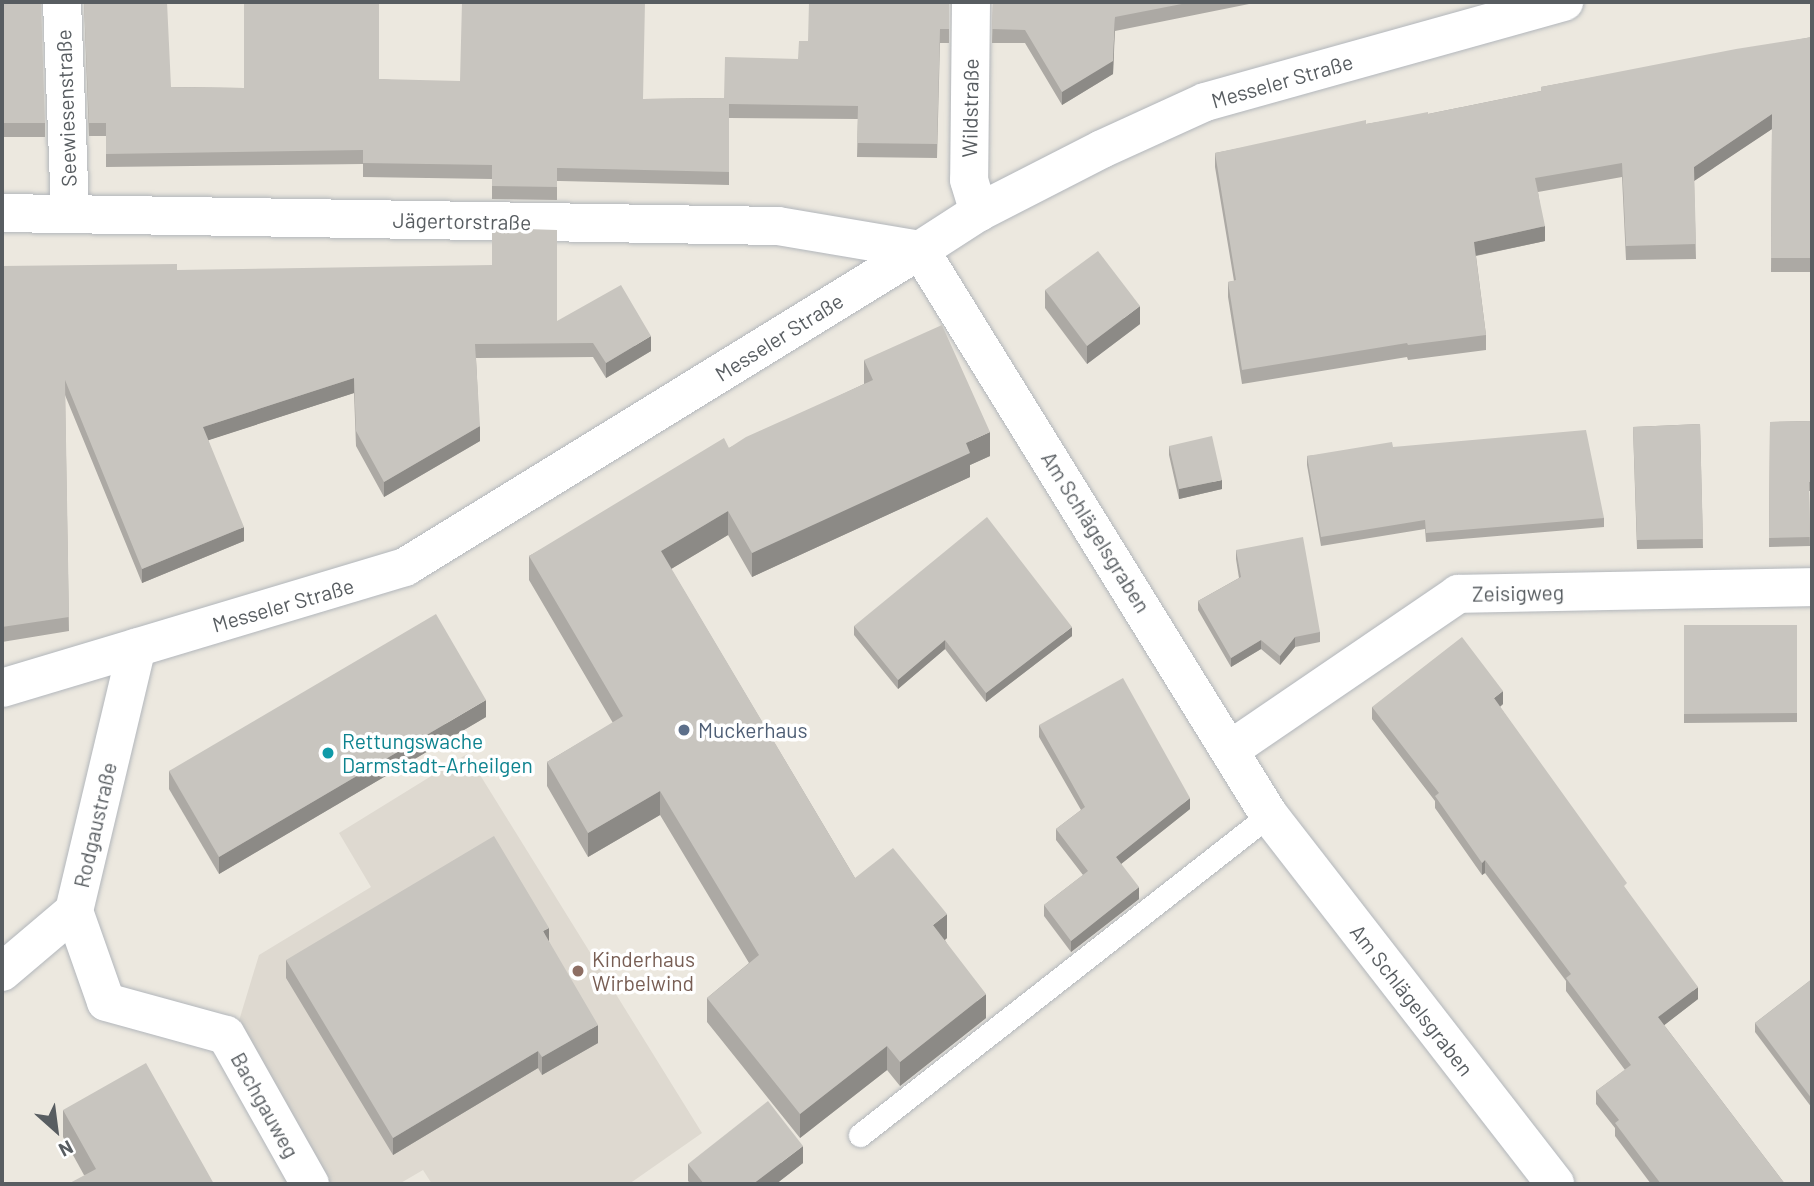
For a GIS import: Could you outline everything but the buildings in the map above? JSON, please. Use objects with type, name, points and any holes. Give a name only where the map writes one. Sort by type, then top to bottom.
[{"type":"street","name":"Seewiesenstraße","points":[[61,2],[70,213]]},
{"type":"street","name":"Wildstraße","points":[[971,2],[969,180],[979,212]]},
{"type":"street","name":"Messeler Straße","points":[[2,688],[405,567],[979,212],[1102,149],[1205,102],[1551,3]]},
{"type":"street","name":"Jägertorstraße","points":[[2,213],[778,226],[920,250]]},
{"type":"street","name":"Am Schlägelsgraben","points":[[920,250],[1231,750],[1269,816],[1555,1184]]},
{"type":"street","name":"Zeisigweg","points":[[1231,750],[1458,594],[1812,587]]},
{"type":"street","name":"Rodgaustraße","points":[[2,972],[74,911],[137,647]]},
{"type":"street","name":"Bachgauweg","points":[[74,911],[106,1002],[226,1035],[310,1184]]},
{"type":"lane","points":[[860,1135],[1269,816]]},
{"type":"shaded area","name":"Kinderhaus Wirbelwind","points":[[467,754],[702,1133],[629,1184],[432,1184],[423,1170],[399,1184],[330,1184],[238,1024],[259,955],[371,887],[339,833]]},
{"type":"place","name":"Muckerhaus","points":[[684,730]]},
{"type":"place","name":"Rettungswache Darmstadt-Arheilgen","points":[[328,753]]},
{"type":"place","name":"Kinderhaus Wirbelwind","points":[[578,971]]}]
